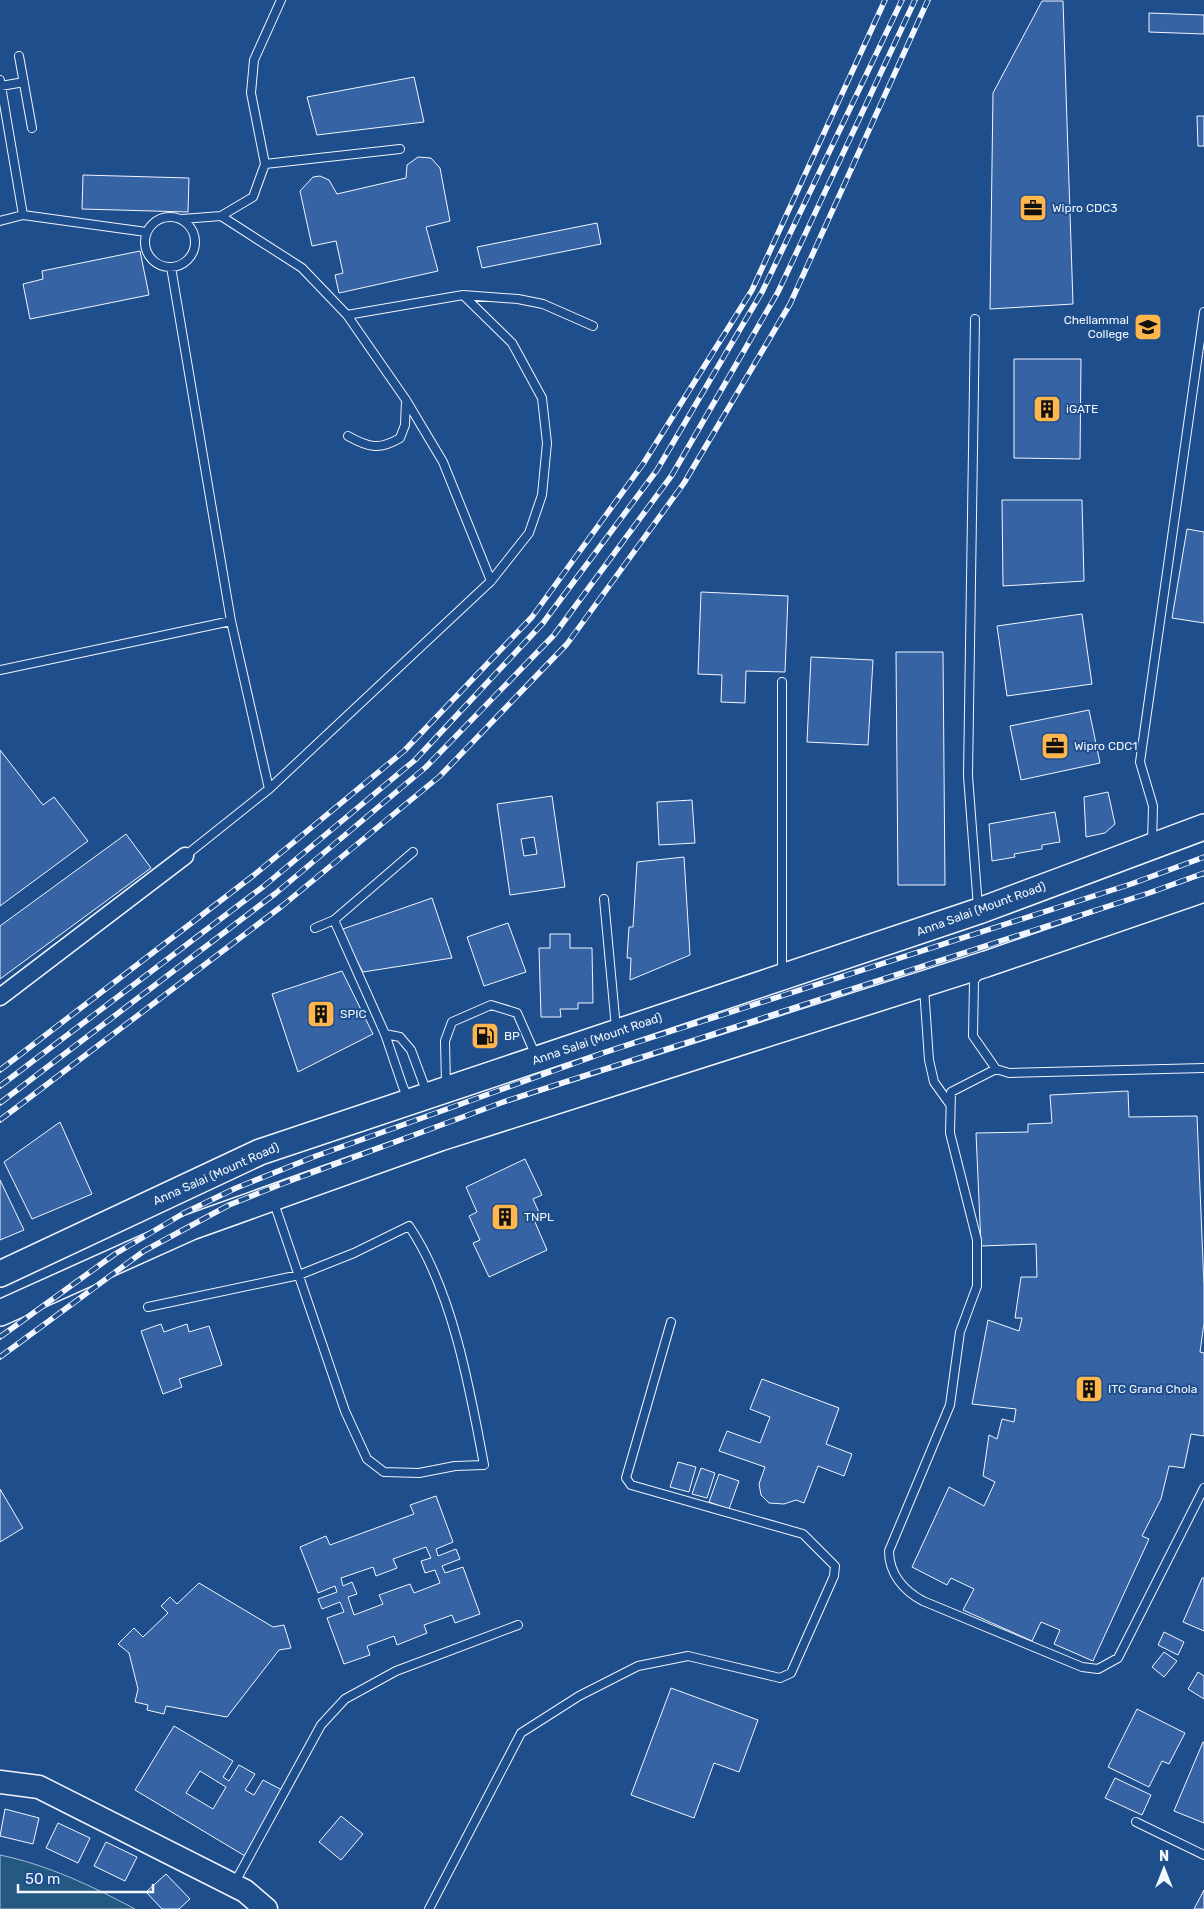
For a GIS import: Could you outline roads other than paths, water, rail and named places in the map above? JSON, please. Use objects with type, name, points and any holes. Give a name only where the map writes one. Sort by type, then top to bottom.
[{"type":"main road","name":"Anna Salai (Mount Road)","points":[[0,1274],[260,1152],[979,911],[1204,827]]},
{"type":"main road","points":[[0,1312],[191,1227],[440,1138],[986,964],[1204,889]]},
{"type":"street","points":[[0,997],[185,856]]},
{"type":"street","points":[[0,1263],[59,1246]]},
{"type":"street","points":[[0,1782],[39,1787],[234,1885],[245,1891],[266,1909]]},
{"type":"lane","points":[[182,219],[193,231],[195,247],[186,261],[171,267],[156,262],[149,256],[146,249],[146,232],[151,225],[165,217],[182,219],[221,216],[253,197],[265,164],[251,93],[254,60],[281,0]]},
{"type":"lane","points":[[19,56],[32,128]]},
{"type":"lane","points":[[23,216],[2,107],[0,83],[24,82]]},
{"type":"lane","points":[[265,164],[400,149]]},
{"type":"lane","points":[[0,220],[23,216],[146,232]]},
{"type":"lane","points":[[221,216],[302,268],[347,315],[406,400],[443,462],[492,581]]},
{"type":"lane","points":[[171,267],[231,621],[269,789]]},
{"type":"lane","points":[[347,315],[463,295],[518,299],[542,304],[593,326]]},
{"type":"lane","points":[[185,856],[269,789],[492,581],[529,534],[542,495],[548,443],[542,398],[512,343],[463,295]]},
{"type":"lane","points":[[1152,845],[1153,806],[1140,762],[1204,312]]},
{"type":"lane","points":[[975,319],[968,776],[979,911]]},
{"type":"lane","points":[[348,436],[364,445],[386,447],[400,438],[405,425],[406,400]]},
{"type":"lane","points":[[0,670],[231,621]]},
{"type":"lane","points":[[782,682],[782,977]]},
{"type":"lane","points":[[315,928],[334,920],[413,852]]},
{"type":"lane","points":[[604,899],[616,1033]]},
{"type":"lane","points":[[334,920],[385,1034],[402,1087],[428,1096]]},
{"type":"lane","points":[[986,964],[974,981],[973,1036],[996,1070]]},
{"type":"lane","points":[[923,984],[932,1075],[934,1082],[949,1103]]},
{"type":"lane","points":[[428,1096],[452,1022],[491,1005],[517,1013],[537,1059]]},
{"type":"lane","points":[[385,1034],[400,1037],[411,1050],[428,1096]]},
{"type":"lane","points":[[1204,1068],[1009,1073],[996,1070],[951,1092],[949,1103],[950,1133],[977,1240],[976,1286],[960,1332],[950,1405],[889,1551],[889,1559],[895,1576],[911,1595],[1082,1667],[1098,1669],[1118,1658],[1204,1488]]},
{"type":"lane","points":[[148,1306],[299,1275],[354,1253],[409,1226],[424,1247],[444,1301],[468,1380],[484,1464],[455,1466],[419,1473],[384,1472],[367,1459],[345,1411],[299,1275],[272,1198]]},
{"type":"lane","points":[[429,1909],[521,1733],[579,1696],[638,1666],[688,1656],[780,1678],[791,1673],[834,1576],[835,1566],[803,1534],[631,1485],[626,1478],[672,1322]]},
{"type":"lane","points":[[234,1885],[320,1725],[345,1699],[396,1671],[518,1625]]},
{"type":"lane","points":[[1136,1822],[1204,1854]]},
{"type":"railway","points":[[0,1070],[254,875],[404,751],[532,617],[643,464],[752,290],[885,0]]},
{"type":"railway","points":[[0,1086],[264,886],[415,760],[543,623],[657,470],[762,292],[902,0]]},
{"type":"railway","points":[[0,1103],[276,893],[426,767],[554,635],[672,475],[778,292],[915,0]]},
{"type":"railway","points":[[0,1120],[282,906],[440,776],[567,644],[684,483],[790,304],[928,0]]},
{"type":"railway","points":[[0,1337],[115,1254],[184,1213],[236,1188],[316,1156],[603,1053],[1131,884],[1204,857]]},
{"type":"railway","points":[[0,1357],[144,1251],[229,1205],[506,1101],[1149,893],[1204,873]]},
{"type":"place","name":"Wipro CDC3","points":[[1033,208]]},
{"type":"place","name":"Chellammal College","points":[[1148,327]]},
{"type":"place","name":"iGATE","points":[[1047,409]]},
{"type":"place","name":"Wipro CDC1","points":[[1055,746]]},
{"type":"place","name":"SPIC","points":[[321,1014]]},
{"type":"place","name":"BP","points":[[485,1036]]},
{"type":"place","name":"TNPL","points":[[505,1217]]},
{"type":"place","name":"ITC Grand Chola","points":[[1089,1389]]}]
